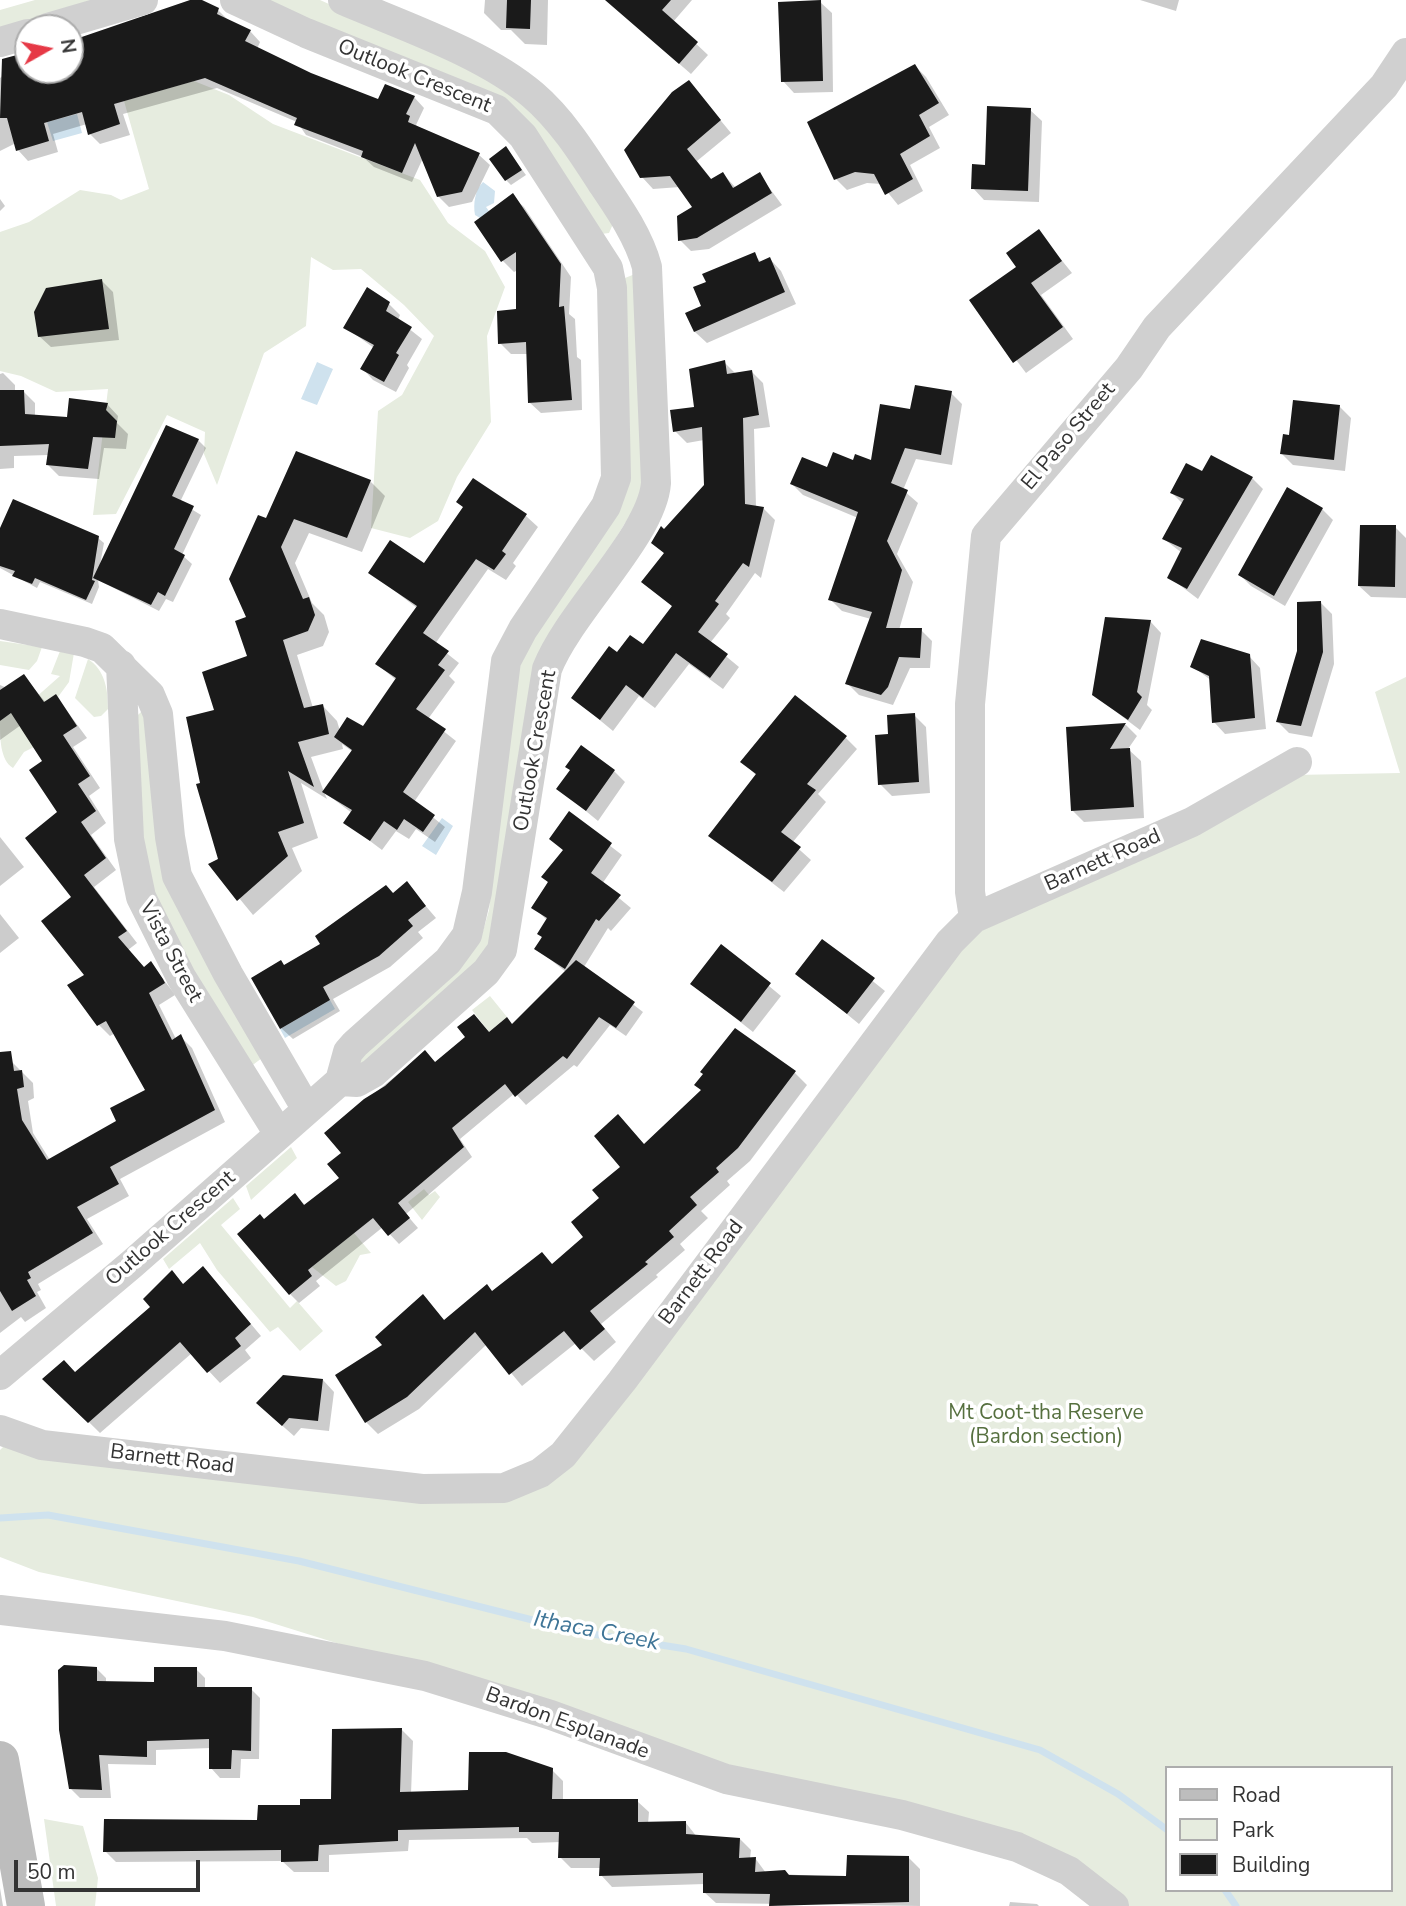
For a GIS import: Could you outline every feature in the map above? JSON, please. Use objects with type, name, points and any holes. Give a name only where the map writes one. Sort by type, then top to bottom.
[{"type":"main road","points":[[1,1768],[26,1906]]},
{"type":"street","points":[[84,17],[143,0]]},
{"type":"street","name":"Outlook Crescent","points":[[0,1375],[132,1264],[306,1108],[340,1081],[348,1052],[355,1044],[448,961],[463,943],[477,892],[506,662],[523,629],[606,506],[614,488],[618,468],[612,301],[606,262],[517,127],[497,110],[306,33],[235,0]]},
{"type":"street","name":"Outlook Crescent","points":[[340,1081],[357,1082],[373,1073],[486,972],[502,950],[547,669],[564,636],[645,519],[654,498],[650,289],[647,267],[638,243],[586,158],[554,116],[533,95],[473,56],[343,0]]},
{"type":"street","name":"El Paso Street","points":[[974,918],[970,892],[970,704],[986,536],[1132,363],[1157,327],[1368,104],[1406,52]]},
{"type":"street","points":[[606,262],[638,243]]},
{"type":"street","name":"Vista Street","points":[[0,624],[89,643],[106,652],[121,665],[156,706],[170,837],[180,883],[306,1108]]},
{"type":"street","name":"Vista Street","points":[[121,665],[129,839],[141,897],[181,977],[279,1134]]},
{"type":"street","name":"Barnett Road","points":[[0,1430],[42,1446],[422,1489],[504,1488],[540,1472],[563,1455],[622,1381],[950,942],[974,918],[1192,822],[1297,762]]},
{"type":"street","name":"Bardon Esplanade","points":[[0,1610],[225,1636],[425,1675],[551,1715],[726,1779],[902,1815],[1017,1847],[1069,1871],[1114,1906]]},
{"type":"green space","points":[[35,0],[105,0],[56,14],[14,14],[14,26],[0,30],[0,10]]},
{"type":"green space","points":[[256,0],[320,0],[451,59],[539,111],[613,224],[609,233],[601,234],[531,131]]},
{"type":"green space","points":[[194,81],[229,95],[273,124],[420,180],[448,223],[485,251],[505,287],[487,336],[491,422],[457,477],[438,521],[410,538],[371,528],[378,411],[402,395],[434,336],[404,305],[361,269],[333,270],[311,257],[306,326],[264,353],[217,485],[204,454],[205,432],[167,415],[116,514],[93,515],[108,389],[56,392],[21,376],[0,371],[0,232],[29,222],[80,190],[111,195],[121,200],[149,189],[124,101]]},
{"type":"green space","points":[[635,274],[645,491],[575,604],[494,948],[366,1069],[352,1065],[481,938],[489,910],[515,664],[613,514],[625,278]]},
{"type":"green space","points":[[0,641],[42,647],[37,661],[29,670],[0,665]]},
{"type":"green space","points":[[60,651],[74,653],[69,682],[58,697],[56,694],[16,720],[34,747],[24,752],[13,768],[3,754],[0,721],[14,711],[17,714],[60,676],[51,674]]},
{"type":"green space","points":[[88,659],[102,674],[106,687],[108,709],[101,716],[94,717],[75,698]]},
{"type":"green space","name":"Mt Coot-tha Reserve (Bardon section)","points":[[1406,677],[1406,1906],[1122,1906],[1075,1866],[813,1792],[253,1617],[39,1572],[0,1557],[0,1450],[3,1447],[0,1446],[526,1486],[973,930],[1294,775],[1400,773],[1375,692]]},
{"type":"green space","points":[[145,708],[161,831],[262,1058],[250,1067],[170,937],[142,866],[137,716]]},
{"type":"green space","points":[[490,996],[507,1017],[489,1032],[472,1010]]},
{"type":"green space","points":[[291,1147],[297,1158],[251,1200],[246,1186]]},
{"type":"green space","points":[[424,1189],[429,1195],[435,1191],[440,1197],[422,1220],[408,1202]]},
{"type":"green space","points":[[233,1198],[240,1209],[221,1225],[290,1308],[297,1301],[323,1331],[300,1351],[278,1327],[270,1332],[217,1270],[200,1243],[169,1269],[163,1259]]},
{"type":"green space","points":[[354,1233],[371,1253],[360,1255],[346,1281],[336,1286],[312,1267]]},
{"type":"green space","points":[[44,1819],[83,1826],[98,1878],[95,1906],[56,1906]]},
{"type":"water","points":[[77,114],[82,133],[53,141],[47,122]]},
{"type":"water","points":[[483,182],[495,191],[494,203],[486,207],[489,211],[480,218],[475,215],[475,202]]},
{"type":"water","points":[[317,362],[333,369],[317,405],[301,399]]},
{"type":"water","points":[[442,818],[453,826],[436,855],[422,846]]},
{"type":"water","points":[[330,1000],[335,1009],[285,1038],[280,1029]]},
{"type":"building","points":[[190,0],[202,0],[219,8],[217,14],[251,30],[245,41],[311,73],[378,99],[385,84],[415,96],[406,114],[410,116],[408,122],[480,153],[462,192],[437,197],[415,143],[402,173],[361,157],[363,151],[294,125],[297,118],[205,78],[114,104],[120,124],[88,135],[82,112],[44,123],[49,141],[16,151],[7,118],[0,118],[2,59],[14,56],[14,84],[84,84],[84,36]]},
{"type":"building","points":[[507,0],[531,0],[530,29],[506,28]]},
{"type":"building","points":[[605,0],[671,0],[662,10],[698,42],[679,64]]},
{"type":"building","points":[[821,0],[823,81],[781,82],[778,2]]},
{"type":"building","points":[[915,64],[939,103],[919,115],[930,136],[900,154],[913,179],[885,195],[874,174],[855,172],[834,180],[807,122]]},
{"type":"building","points":[[689,80],[721,120],[687,149],[711,179],[723,172],[733,188],[760,172],[772,193],[697,238],[678,241],[677,216],[692,207],[670,176],[640,178],[624,150],[672,92]]},
{"type":"building","points":[[987,106],[1031,108],[1028,191],[971,189],[972,164],[985,165]]},
{"type":"building","points":[[506,146],[522,170],[505,181],[489,159]]},
{"type":"building","points":[[513,193],[561,264],[559,307],[564,306],[572,400],[528,403],[526,342],[498,344],[497,311],[516,309],[516,252],[501,262],[474,222]]},
{"type":"building","points":[[1039,229],[1062,261],[1031,283],[1063,327],[1013,363],[969,300],[1016,267],[1006,253]]},
{"type":"building","points":[[755,252],[759,262],[770,257],[785,292],[694,332],[685,313],[701,306],[693,287],[706,282],[702,274]]},
{"type":"building","points":[[102,279],[109,329],[38,337],[34,312],[46,288]]},
{"type":"building","points":[[367,287],[390,302],[386,311],[412,327],[396,353],[399,355],[384,382],[360,369],[374,345],[343,328]]},
{"type":"building","points":[[725,360],[727,374],[752,370],[759,415],[743,418],[745,504],[764,507],[749,567],[743,563],[715,601],[719,604],[698,632],[728,654],[710,678],[676,653],[643,698],[626,685],[600,720],[571,698],[609,646],[617,652],[630,635],[643,644],[672,606],[641,582],[664,553],[651,543],[661,526],[664,529],[704,485],[702,427],[673,432],[670,410],[694,407],[689,369]]},
{"type":"building","points":[[915,385],[952,391],[941,455],[905,448],[891,483],[908,490],[887,541],[902,570],[886,628],[922,628],[920,658],[899,657],[888,687],[881,695],[845,684],[872,612],[828,600],[858,512],[790,484],[802,457],[827,467],[833,452],[853,460],[855,454],[871,460],[880,404],[910,409]]},
{"type":"building","points":[[0,390],[24,390],[25,414],[67,417],[69,398],[108,403],[106,410],[117,421],[115,438],[93,437],[88,469],[46,465],[49,444],[0,446]]},
{"type":"building","points":[[1293,400],[1340,405],[1334,460],[1280,454],[1283,434],[1289,435]]},
{"type":"building","points":[[166,425],[199,439],[172,496],[194,506],[174,549],[185,555],[165,596],[158,592],[151,605],[93,578]]},
{"type":"building","points":[[296,451],[371,480],[347,538],[294,519],[281,547],[303,599],[309,597],[315,615],[308,631],[283,640],[304,708],[323,704],[329,734],[298,742],[314,787],[288,771],[304,823],[278,832],[288,856],[237,901],[208,864],[218,859],[196,784],[200,783],[186,717],[214,710],[202,672],[247,656],[235,621],[246,617],[229,579],[258,515],[266,518]]},
{"type":"building","points":[[1211,455],[1253,477],[1187,589],[1167,578],[1182,548],[1162,539],[1184,499],[1170,493],[1186,463],[1202,471]]},
{"type":"building","points":[[473,478],[527,514],[502,551],[506,554],[494,570],[476,559],[423,633],[449,651],[438,665],[445,670],[416,709],[446,729],[403,792],[435,815],[423,832],[404,819],[397,830],[384,821],[370,841],[343,823],[352,810],[322,792],[352,750],[334,737],[347,717],[363,726],[396,678],[375,664],[417,606],[368,573],[390,540],[424,563],[463,507],[456,502]]},
{"type":"building","points":[[1287,487],[1323,508],[1274,596],[1238,575]]},
{"type":"building","points":[[13,499],[99,536],[92,580],[95,581],[86,600],[35,578],[32,584],[12,576],[15,571],[0,566],[0,528]]},
{"type":"building","points":[[1360,525],[1396,525],[1395,587],[1358,586]]},
{"type":"building","points":[[1321,601],[1323,652],[1301,726],[1276,722],[1297,651],[1297,602]]},
{"type":"building","points":[[1105,617],[1151,620],[1137,692],[1142,697],[1128,720],[1092,695]]},
{"type":"building","points":[[1201,639],[1250,654],[1255,718],[1212,723],[1209,676],[1190,667]]},
{"type":"building","points":[[24,674],[44,702],[56,694],[77,726],[63,735],[90,776],[78,784],[96,811],[81,822],[106,858],[84,875],[127,931],[118,937],[144,967],[151,961],[163,979],[165,983],[149,993],[172,1040],[181,1034],[215,1110],[110,1167],[119,1184],[77,1207],[93,1233],[28,1272],[31,1278],[27,1280],[36,1296],[12,1311],[0,1291],[0,1052],[11,1051],[14,1071],[22,1070],[24,1087],[17,1089],[22,1120],[47,1160],[116,1121],[110,1108],[145,1090],[106,1021],[97,1026],[67,985],[84,975],[41,921],[71,897],[25,838],[57,812],[29,770],[42,761],[11,713],[0,721],[0,690]]},
{"type":"building","points":[[795,695],[847,736],[807,784],[816,790],[781,832],[801,847],[772,882],[708,836],[756,774],[740,762]]},
{"type":"building","points":[[915,713],[919,782],[878,785],[875,735],[888,734],[887,715]]},
{"type":"building","points":[[1126,723],[1110,749],[1130,748],[1134,807],[1071,811],[1066,727]]},
{"type":"building","points":[[581,745],[615,770],[586,811],[556,789],[570,770],[565,767]]},
{"type":"building","points":[[569,811],[612,843],[591,873],[621,895],[599,921],[596,919],[565,969],[534,949],[542,937],[537,934],[547,918],[531,908],[548,882],[541,877],[563,850],[549,839]]},
{"type":"building","points":[[407,881],[426,906],[408,920],[413,926],[379,956],[323,987],[330,1000],[280,1029],[251,978],[281,960],[284,965],[320,944],[315,936],[386,885],[393,893]]},
{"type":"building","points":[[822,939],[875,978],[847,1014],[795,974]]},
{"type":"building","points":[[721,944],[771,983],[741,1022],[690,984]]},
{"type":"building","points":[[576,960],[635,1002],[616,1028],[599,1017],[567,1059],[563,1056],[515,1097],[505,1084],[452,1128],[464,1147],[398,1203],[410,1218],[388,1236],[373,1218],[308,1270],[312,1276],[289,1295],[237,1234],[260,1214],[264,1219],[295,1193],[304,1205],[339,1178],[327,1164],[341,1153],[324,1133],[364,1099],[385,1086],[425,1050],[435,1062],[465,1037],[457,1027],[474,1014],[489,1032],[507,1017],[512,1024]]},
{"type":"building","points":[[735,1028],[796,1071],[738,1148],[716,1168],[719,1172],[690,1197],[697,1205],[669,1231],[674,1237],[645,1262],[648,1264],[590,1311],[605,1329],[580,1350],[564,1331],[509,1375],[475,1332],[407,1397],[365,1423],[335,1375],[382,1345],[375,1337],[423,1294],[444,1320],[487,1284],[492,1291],[542,1252],[552,1264],[583,1237],[571,1222],[599,1198],[592,1190],[620,1167],[594,1136],[618,1114],[644,1144],[701,1090],[694,1085],[703,1074],[700,1072]]},
{"type":"building","points":[[203,1266],[251,1324],[235,1338],[241,1346],[207,1373],[180,1342],[88,1423],[42,1379],[64,1360],[75,1372],[150,1307],[143,1299],[172,1270],[183,1284]]},
{"type":"building","points":[[283,1375],[323,1379],[318,1421],[289,1418],[282,1426],[256,1403]]},
{"type":"building","points":[[64,1665],[97,1667],[97,1681],[154,1682],[154,1667],[197,1667],[197,1687],[252,1687],[251,1751],[232,1750],[231,1769],[209,1769],[209,1739],[147,1741],[147,1757],[99,1755],[102,1790],[69,1789],[59,1730],[58,1670]]},
{"type":"building","points":[[402,1728],[400,1792],[468,1790],[469,1752],[506,1752],[553,1768],[552,1799],[638,1799],[638,1822],[686,1821],[686,1834],[740,1838],[739,1858],[756,1857],[755,1872],[785,1870],[789,1875],[846,1876],[847,1855],[909,1856],[909,1902],[769,1906],[770,1894],[703,1893],[703,1873],[599,1876],[600,1858],[558,1858],[559,1832],[519,1832],[519,1827],[398,1830],[398,1841],[319,1845],[318,1861],[281,1862],[281,1850],[103,1852],[104,1819],[257,1820],[258,1805],[300,1805],[300,1799],[331,1799],[332,1729]]},
{"type":"waterway","name":"Ithaca Creek","points":[[0,1518],[48,1515],[299,1561],[580,1632],[686,1649],[1040,1750],[1118,1794],[1164,1828]]},
{"type":"waterway","name":"Ithaca Creek","points":[[1226,1892],[1236,1906]]}]
